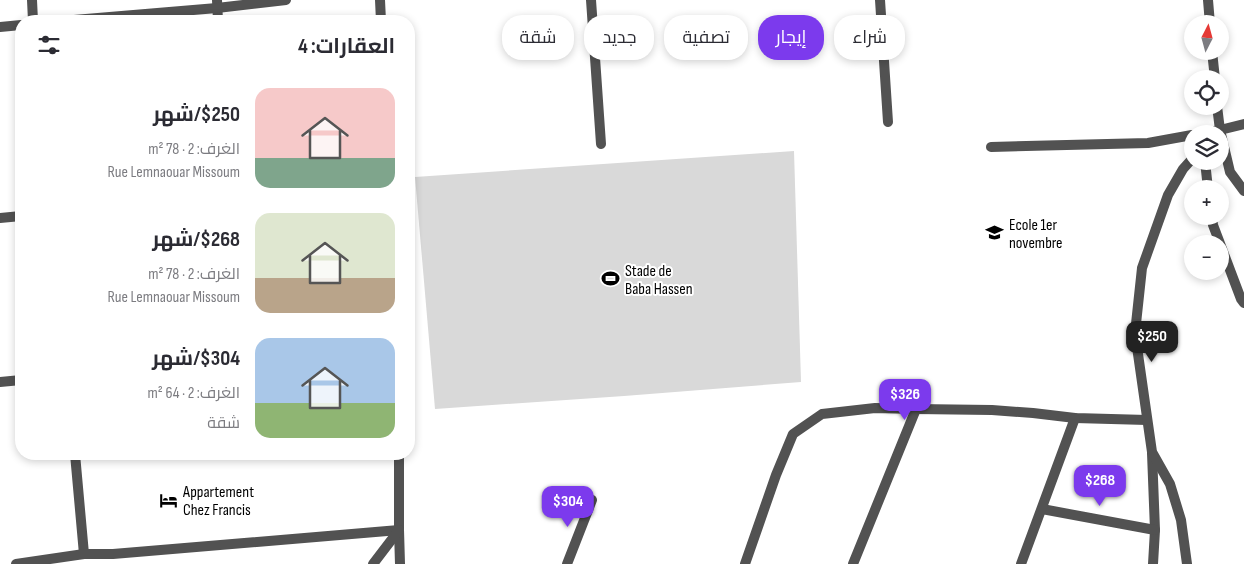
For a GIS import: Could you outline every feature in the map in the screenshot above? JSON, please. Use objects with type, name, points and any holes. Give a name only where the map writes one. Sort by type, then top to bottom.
[{"type":"street","points":[[32,0],[33,15]]},
{"type":"street","points":[[117,15],[217,4],[286,0]]},
{"type":"street","points":[[380,0],[381,15]]},
{"type":"street","points":[[591,0],[601,144]]},
{"type":"street","points":[[880,0],[888,122]]},
{"type":"street","points":[[1208,0],[1209,15]]},
{"type":"street","points":[[0,27],[15,26]]},
{"type":"street","points":[[1229,129],[1244,124]]},
{"type":"street","points":[[991,147],[1148,143],[1184,136]]},
{"type":"street","points":[[1154,564],[1155,530],[1152,452],[1135,333],[1142,268],[1168,195],[1184,168]]},
{"type":"street","points":[[1229,169],[1244,191]]},
{"type":"street","points":[[0,218],[15,217]]},
{"type":"street","points":[[1213,225],[1244,303]]},
{"type":"street","points":[[0,382],[15,381]]},
{"type":"street","points":[[745,564],[776,475],[793,434],[822,414],[875,408],[916,408],[992,410],[1075,418],[1147,420]]},
{"type":"street","points":[[853,564],[916,408]]},
{"type":"street","points":[[1021,564],[1075,418]]},
{"type":"street","points":[[1152,452],[1170,484],[1181,520],[1187,564]]},
{"type":"street","points":[[76,460],[84,554]]},
{"type":"street","points":[[399,460],[400,564]]},
{"type":"street","points":[[567,564],[592,500]]},
{"type":"street","points":[[1042,509],[1155,530]]},
{"type":"street","points":[[16,564],[84,554],[113,554],[399,530]]},
{"type":"street","points":[[373,564],[399,530]]},
{"type":"shaded area","name":"Stade de Baba Hassen","points":[[794,151],[801,382],[435,409],[415,177]]},
{"type":"place","name":"Ecole 1er novembre","points":[[995,233]]},
{"type":"place","name":"Stade de Baba Hassen","points":[[611,279]]},
{"type":"place","name":"Appartement Chez Francis","points":[[169,500]]}]
